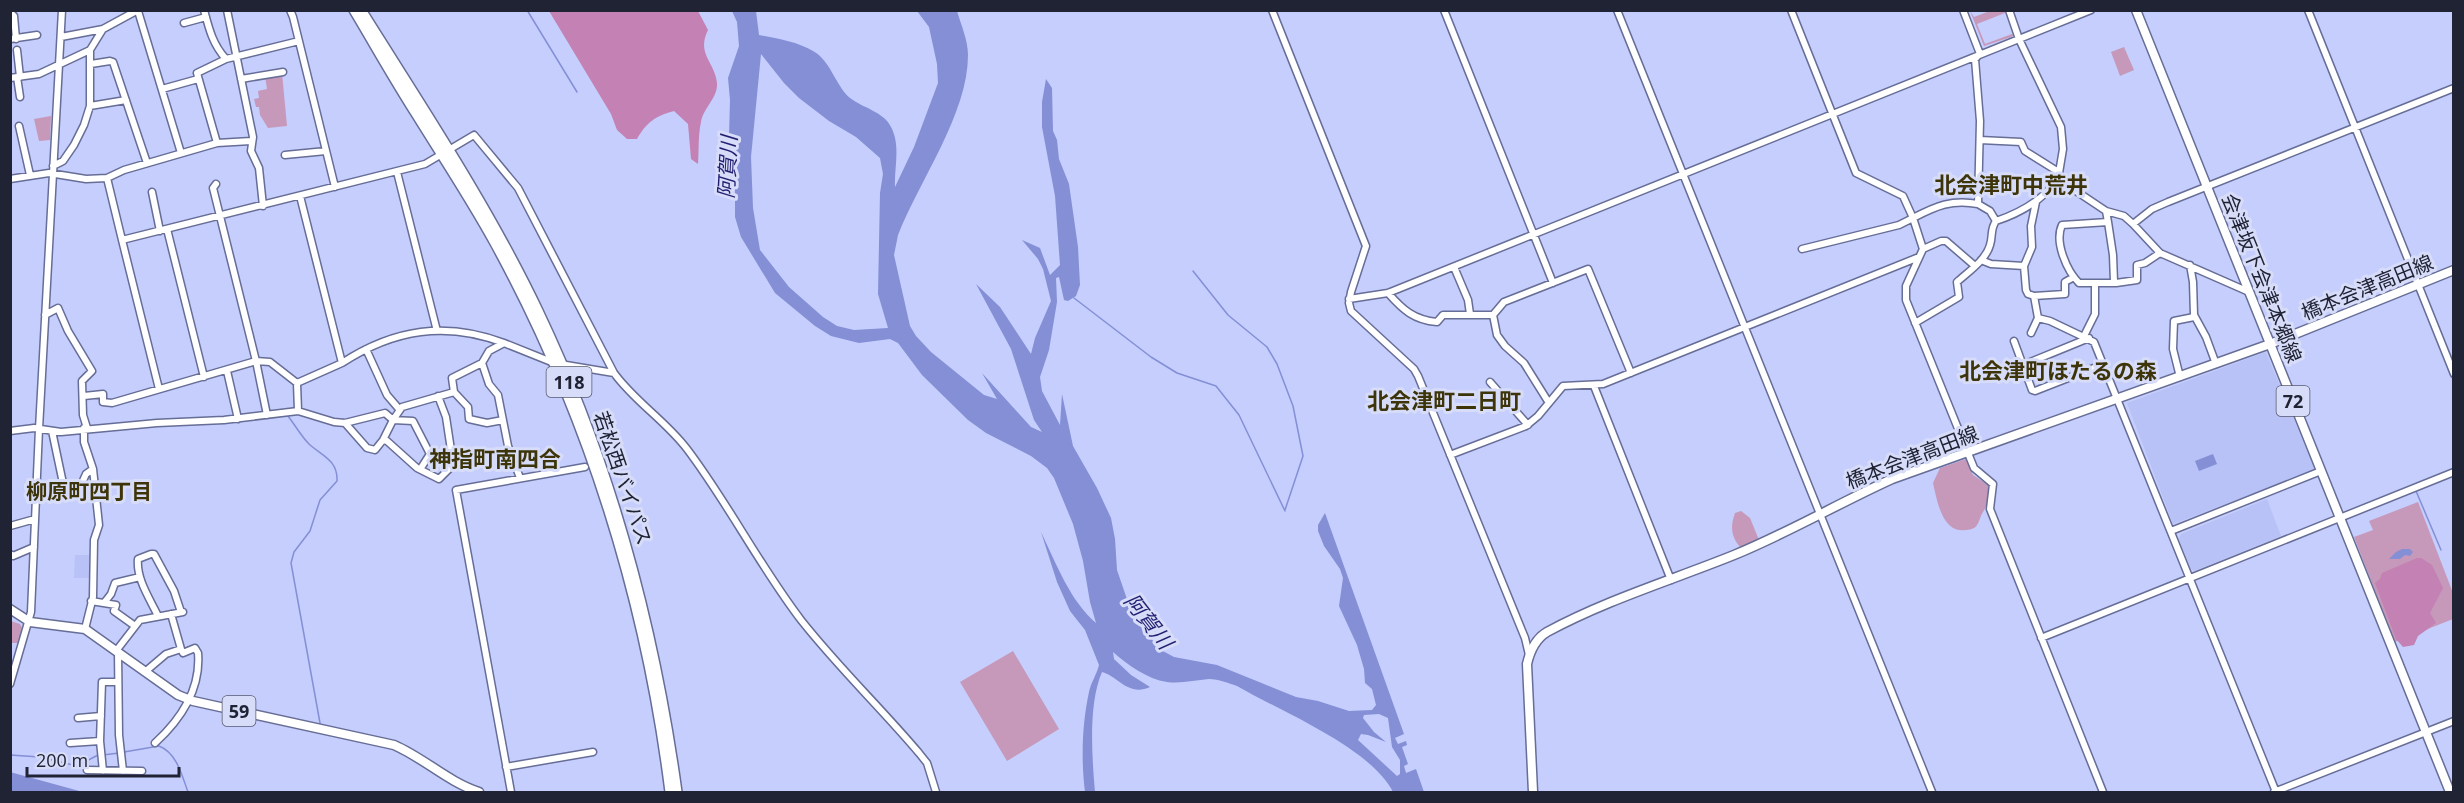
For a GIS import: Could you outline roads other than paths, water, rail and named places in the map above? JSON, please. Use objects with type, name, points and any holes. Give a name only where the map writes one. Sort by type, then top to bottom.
[{"type":"highway","name":"若松西バイパス","points":[[354,10],[445,152]]},
{"type":"highway","name":"若松西バイパス","points":[[361,10],[445,152],[494,241],[558,364],[605,477],[636,577],[654,651],[677,792]]},
{"type":"highway","name":"若松西バイパス","points":[[558,364],[596,472],[629,577],[652,680],[670,792]]},
{"type":"main road","name":"会津坂下会津本郷線","points":[[2136,10],[2450,792]]},
{"type":"main road","name":"橋本会津高田線","points":[[1529,655],[1540,636],[1547,632],[1737,554],[1892,479],[2270,344],[2454,270]]},
{"type":"main road","name":"59","points":[[10,609],[30,622],[85,629],[178,695],[394,745],[460,784],[479,792]]},
{"type":"main road","points":[[1529,655],[1527,674],[1533,792]]},
{"type":"street","points":[[10,684],[30,622],[62,10]]},
{"type":"street","points":[[227,10],[253,137],[251,151],[259,168],[263,206]]},
{"type":"street","points":[[290,10],[335,187]]},
{"type":"street","points":[[1272,10],[1366,246],[1349,299],[1353,314],[1414,369],[1525,638],[1529,655]]},
{"type":"street","points":[[1444,10],[1553,283]]},
{"type":"street","points":[[1617,10],[1932,792]]},
{"type":"street","points":[[1791,10],[1856,173],[1903,196],[1923,249]]},
{"type":"street","points":[[1963,10],[1979,55]]},
{"type":"street","points":[[2009,10],[2019,39],[2061,128],[2063,149],[2057,171],[2058,179],[2106,211],[2124,216],[2160,253],[2249,292]]},
{"type":"street","points":[[1349,299],[1388,293],[2091,10]]},
{"type":"street","points":[[2308,10],[2454,374]]},
{"type":"street","points":[[61,37],[103,29],[127,13],[138,11],[182,153]]},
{"type":"street","points":[[11,13],[14,16],[13,39],[37,35]]},
{"type":"street","points":[[184,23],[205,14],[213,43],[219,47],[226,59]]},
{"type":"street","points":[[16,77],[39,74],[90,50],[103,29]]},
{"type":"street","points":[[217,143],[197,73],[226,59],[299,41]]},
{"type":"street","points":[[17,50],[16,77],[20,97]]},
{"type":"street","points":[[53,166],[63,161],[74,146],[81,134],[90,106],[90,50]]},
{"type":"street","points":[[1978,204],[1980,140],[1975,59],[1979,55]]},
{"type":"street","points":[[91,64],[113,62],[147,163]]},
{"type":"street","points":[[242,79],[283,72]]},
{"type":"street","points":[[162,89],[198,79]]},
{"type":"street","points":[[2133,224],[2152,209],[2454,88]]},
{"type":"street","points":[[90,106],[126,100]]},
{"type":"street","points":[[19,126],[30,175]]},
{"type":"street","points":[[122,240],[425,164],[474,135],[518,188],[614,373],[624,387],[663,422],[687,449],[800,618],[834,660],[927,763],[936,792]]},
{"type":"street","points":[[1980,140],[2020,142],[2025,151],[2057,171]]},
{"type":"street","points":[[10,179],[53,174],[86,179],[107,178],[124,170],[217,143],[251,141]]},
{"type":"street","points":[[285,155],[326,152]]},
{"type":"street","points":[[398,172],[437,330]]},
{"type":"street","points":[[107,178],[159,389]]},
{"type":"street","points":[[1916,322],[1955,301],[1960,294],[1957,282],[1981,260],[1990,248],[1992,228],[1996,221],[2010,217],[2036,202],[2058,179]]},
{"type":"street","points":[[216,184],[213,188],[267,415]]},
{"type":"street","points":[[152,192],[204,377]]},
{"type":"street","points":[[300,196],[342,363]]},
{"type":"street","points":[[1802,249],[1899,225],[1942,203],[1961,201],[1978,204],[1990,211],[1996,221]]},
{"type":"street","points":[[2036,202],[2031,226],[2032,247],[2024,266],[2028,294],[2034,296],[2065,294],[2065,282],[2074,277]]},
{"type":"street","points":[[2106,211],[2113,255],[2114,282]]},
{"type":"street","points":[[2108,222],[2062,225],[2060,230],[2063,251],[2079,283],[2095,284],[2137,280],[2137,265],[2145,263],[2160,253]]},
{"type":"street","points":[[1975,266],[1944,241],[1923,249],[1905,293],[1974,468],[1993,484],[1990,509],[2103,792]]},
{"type":"street","points":[[1450,455],[1528,425],[1563,386],[1594,386],[1919,257]]},
{"type":"street","points":[[1981,260],[1991,264],[2024,266]]},
{"type":"street","points":[[2190,265],[2194,317],[2206,337],[2216,364]]},
{"type":"street","points":[[1454,267],[1468,300],[1470,314]]},
{"type":"street","points":[[1549,403],[1524,363],[1505,346],[1497,335],[1493,315],[1501,304],[1588,269],[1631,372]]},
{"type":"street","points":[[2023,365],[2087,337],[2095,314],[2095,284]]},
{"type":"street","points":[[1388,293],[1406,311],[1418,319],[1437,322],[1443,315],[1493,315]]},
{"type":"street","points":[[2031,333],[2038,318],[2034,296]]},
{"type":"street","points":[[45,315],[58,308],[68,331],[92,371],[82,381],[83,415],[86,428],[84,442],[93,469],[99,525],[94,540],[91,601],[85,629]]},
{"type":"street","points":[[2180,377],[2173,349],[2174,321],[2194,317]]},
{"type":"street","points":[[2038,318],[2087,337],[2094,342],[2275,792],[2454,721]]},
{"type":"street","points":[[297,383],[342,363],[366,349],[408,333],[437,330],[474,332],[558,364],[614,373]]},
{"type":"street","points":[[2014,341],[2032,390],[2036,391],[2104,364]]},
{"type":"street","points":[[503,420],[487,423],[469,418],[468,407],[454,392],[452,378],[482,363],[489,351],[504,343]]},
{"type":"street","points":[[366,349],[387,395],[399,410]]},
{"type":"street","points":[[84,396],[103,394],[103,402],[112,403],[256,361],[270,362],[297,383]]},
{"type":"street","points":[[482,363],[489,384],[498,395],[508,446],[520,478]]},
{"type":"street","points":[[226,371],[238,418]]},
{"type":"street","points":[[1490,382],[1528,425]]},
{"type":"street","points":[[297,383],[298,411]]},
{"type":"street","points":[[1594,386],[1671,580]]},
{"type":"street","points":[[345,423],[371,450],[375,450],[399,410],[454,392]]},
{"type":"street","points":[[383,440],[417,468],[439,479],[451,467],[447,453],[451,450],[448,429],[438,396]]},
{"type":"street","points":[[10,431],[39,429],[52,431],[238,418],[298,411],[345,423],[385,413],[393,420],[413,421],[431,456],[421,468]]},
{"type":"street","points":[[52,431],[64,488]]},
{"type":"street","points":[[511,792],[456,490],[585,467]]},
{"type":"street","points":[[36,499],[64,488],[81,485],[86,474],[93,469]]},
{"type":"street","points":[[2171,531],[2321,471]]},
{"type":"street","points":[[2041,638],[2454,472]]},
{"type":"street","points":[[11,525],[35,519]]},
{"type":"street","points":[[10,554],[13,556],[34,547]]},
{"type":"street","points":[[123,771],[117,651],[140,620],[182,612],[174,591],[153,553],[138,559],[140,577],[158,616]]},
{"type":"street","points":[[104,603],[115,583],[140,577]]},
{"type":"street","points":[[91,601],[116,605],[114,611],[135,626]]},
{"type":"street","points":[[155,743],[185,710],[190,699],[199,656],[195,648],[183,652],[171,614]]},
{"type":"street","points":[[146,671],[166,654],[181,648]]},
{"type":"street","points":[[103,771],[100,741],[102,682],[117,682]]},
{"type":"street","points":[[78,718],[101,716]]},
{"type":"street","points":[[70,743],[100,741]]},
{"type":"street","points":[[506,767],[593,752]]},
{"type":"street","points":[[87,770],[142,771]]},
{"type":"waterway","points":[[527,10],[577,92]]},
{"type":"waterway","points":[[1193,271],[1228,315],[1267,347],[1277,364],[1293,406],[1303,456],[1285,510]]},
{"type":"waterway","points":[[1074,298],[1151,357],[1177,373],[1216,386],[1239,415],[1285,511]]},
{"type":"waterway","points":[[288,416],[309,444],[332,463],[337,474],[337,481],[320,500],[310,531],[294,552],[291,563],[320,723]]},
{"type":"waterway","points":[[2416,491],[2441,550]]},
{"type":"waterway","points":[[124,752],[159,746],[165,749],[175,759],[188,792]]},
{"type":"waterway","points":[[103,755],[119,753]]},
{"type":"waterway","points":[[10,755],[40,757],[77,766],[98,755]]},
{"type":"district","name":"北会津町中荒井","points":[[2011,184]]},
{"type":"district","name":"北会津町ほたるの森","points":[[2058,370]]},
{"type":"district","name":"北会津町二日町","points":[[1444,400]]},
{"type":"district","name":"神指町南四合","points":[[495,458]]},
{"type":"district","name":"柳原町四丁目","points":[[89,491]]},
{"type":"water label","name":"阿賀川","points":[[727,167]]},
{"type":"water label","name":"阿賀川","points":[[1149,621]]}]
